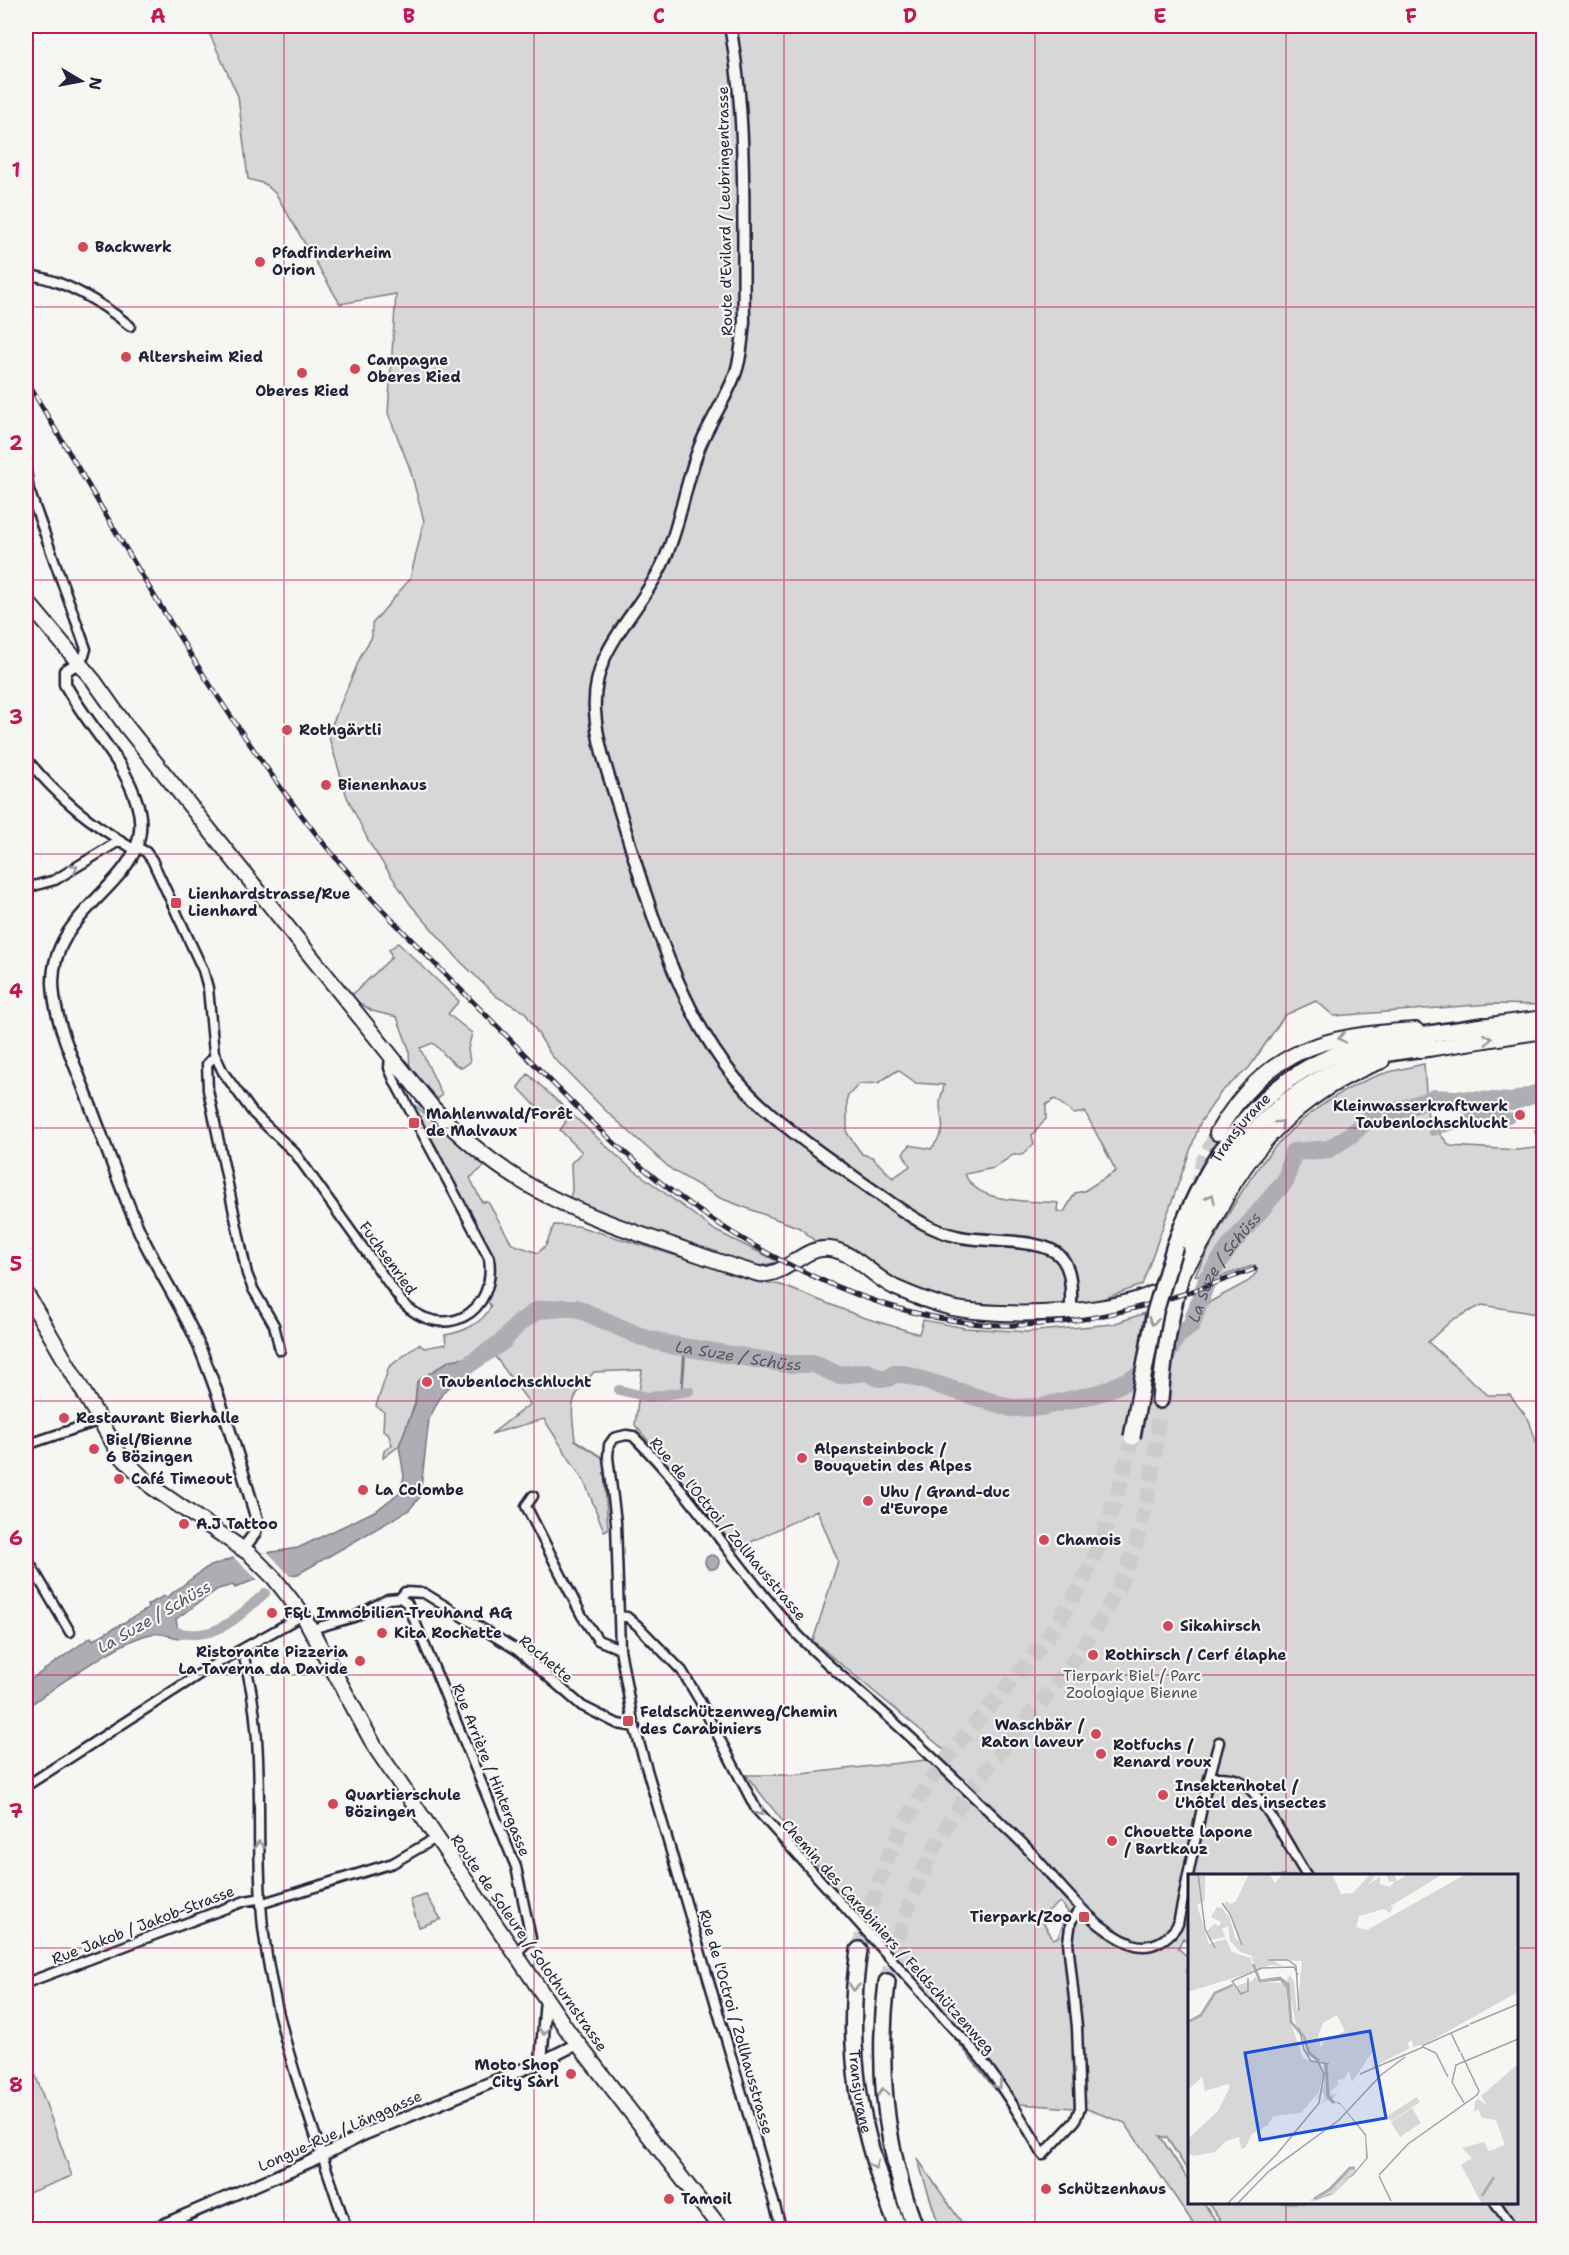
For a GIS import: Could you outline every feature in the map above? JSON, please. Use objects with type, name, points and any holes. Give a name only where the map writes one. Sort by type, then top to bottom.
[{"type":"highway","name":"Transjurane","points":[[1132,1438],[1155,1312],[1175,1245],[1201,1184],[1234,1130],[1274,1091],[1318,1064],[1352,1049],[1484,1026]]},
{"type":"highway","name":"Transjurane","points":[[1160,1399],[1169,1326],[1187,1257],[1215,1189],[1243,1144],[1280,1107],[1330,1074],[1377,1055],[1432,1047]]},
{"type":"highway","name":"Transjurane","points":[[859,1950],[852,2024],[854,2064],[863,2125],[871,2156],[899,2229]]},
{"type":"highway","name":"Transjurane","points":[[887,1982],[881,2055],[891,2152],[916,2229]]},
{"type":"main road","points":[[26,600],[432,1107],[470,1145],[506,1172],[550,1199],[591,1218],[759,1274],[778,1272],[809,1252],[829,1249],[844,1254],[892,1286],[943,1305],[994,1312],[1071,1310],[1145,1298],[1164,1287],[1185,1269],[1250,1159],[1289,1116],[1347,1076],[1390,1058],[1432,1047]]},
{"type":"main road","name":"Transjurane","points":[[1484,1026],[1544,1018]]},
{"type":"main road","points":[[1217,1133],[1233,1108],[1255,1082],[1308,1047],[1353,1035],[1484,1026]]},
{"type":"main road","name":"Transjurane","points":[[1432,1047],[1544,1031]]},
{"type":"main road","points":[[1116,1303],[1153,1284]]},
{"type":"main road","name":"Route de Soleure / Solothurnstrasse","points":[[26,1293],[98,1421],[120,1455],[140,1477],[246,1552],[274,1578],[303,1615],[375,1747],[436,1838],[577,2044],[722,2229]]},
{"type":"street","name":"Route d'Evilard / Leubringentrasse","points":[[729,26],[739,78],[744,322],[735,375],[699,449],[664,559],[650,590],[609,645],[600,663],[594,694],[595,716],[606,767],[659,929],[693,1014],[709,1043],[736,1080],[765,1108],[896,1206],[928,1226],[967,1239],[1026,1244],[1054,1251],[1066,1263],[1069,1272],[1071,1310]]},
{"type":"street","points":[[26,275],[63,286],[108,309],[130,326]]},
{"type":"street","points":[[26,470],[32,501],[86,649],[78,663],[65,671],[64,684],[134,792],[140,817],[136,849],[120,874],[81,913],[64,937],[55,963],[54,1000],[70,1051],[138,1228],[196,1340],[233,1445],[257,1524],[246,1552]]},
{"type":"street","points":[[26,758],[50,788],[81,816],[119,841],[146,852],[152,860],[203,970],[208,988],[215,1056],[207,1064],[207,1090],[247,1274],[274,1325],[280,1350]]},
{"type":"street","points":[[26,888],[55,880],[119,841]]},
{"type":"street","name":"Fuchsenried","points":[[215,1056],[223,1072],[253,1113],[295,1153],[402,1302],[414,1313],[427,1319],[451,1321],[468,1314],[484,1298],[490,1283],[489,1258],[395,1082],[389,1068],[390,1055]]},
{"type":"street","points":[[26,1445],[98,1421]]},
{"type":"street","name":"Rue de l'Octroi / Zollhausstrasse","points":[[782,2229],[635,1727],[620,1649],[615,1521],[608,1456],[609,1445],[614,1438],[633,1436],[645,1448],[716,1533],[767,1600],[808,1645],[838,1676],[876,1707],[1019,1840],[1081,1908],[1133,1944],[1157,1944],[1173,1931],[1183,1905],[1188,1881]]},
{"type":"street","points":[[533,1496],[526,1506],[578,1608],[598,1640],[620,1649]]},
{"type":"street","points":[[26,1557],[70,1632]]},
{"type":"street","name":"Rochette","points":[[312,1629],[354,1617],[388,1599],[400,1598],[405,1592],[424,1593],[517,1650],[582,1706],[618,1724],[635,1727]]},
{"type":"street","name":"Rue Arrière / Hintergasse","points":[[400,1598],[407,1603],[411,1612],[516,1867],[531,1938],[516,1953]]},
{"type":"street","points":[[26,1786],[167,1694],[303,1615]]},
{"type":"street","name":"Chemin des Carabiniers / Feldschützenweg","points":[[619,1616],[627,1617],[681,1671],[700,1701],[756,1809],[930,2002],[945,2022],[976,2053],[1021,2117],[1043,2156],[1075,2121],[1080,2108],[1077,2027],[1068,1942],[1073,1915],[1081,1908]]},
{"type":"street","points":[[242,1650],[260,1745],[258,1833],[263,1924],[279,2019],[288,2058],[347,2229]]},
{"type":"street","name":"Rue de l'Octroi / Zollhausstrasse","points":[[1190,1874],[1210,1777],[1220,1742]]},
{"type":"street","points":[[1210,1777],[1228,1777],[1240,1781],[1266,1811],[1307,1874]]},
{"type":"street","name":"Rue Jakob / Jakob-Strasse","points":[[26,1983],[245,1901],[257,1899],[263,1903],[393,1863],[436,1838]]},
{"type":"street","points":[[541,2062],[546,1999]]},
{"type":"street","name":"Longue-Rue / Länggasse","points":[[151,2229],[323,2156],[364,2134],[541,2062],[577,2044]]},
{"type":"street","points":[[1496,2204],[1515,2229]]},
{"type":"green space","points":[[206,26],[1543,26],[1543,1005],[1490,1004],[1334,1016],[1316,1001],[1285,1015],[1249,1068],[1221,1092],[1200,1123],[1142,1285],[1071,1310],[952,1308],[823,1248],[800,1228],[720,1198],[672,1170],[605,1110],[551,1055],[525,1012],[497,997],[460,961],[410,904],[370,844],[347,797],[328,734],[362,653],[372,637],[372,624],[410,579],[424,521],[410,469],[388,413],[396,294],[340,304],[276,194],[265,184],[248,179],[238,96]],"holes":[[[898,1070],[916,1083],[944,1085],[940,1099],[943,1127],[931,1149],[910,1145],[903,1153],[910,1166],[893,1178],[872,1157],[862,1154],[847,1133],[847,1097],[859,1084],[878,1083]],[[1055,1099],[1074,1114],[1085,1112],[1116,1171],[1084,1191],[1075,1193],[1064,1212],[1057,1211],[1058,1203],[1005,1199],[992,1196],[971,1184],[965,1174],[994,1168],[1013,1155],[1022,1155],[1034,1144],[1032,1135],[1046,1119],[1046,1105]]]},
{"type":"green space","points":[[398,943],[459,1001],[448,1014],[472,1033],[468,1049],[470,1062],[462,1068],[433,1043],[420,1048],[442,1095],[438,1099],[410,1072],[409,1049],[397,1017],[372,1011],[350,997],[392,957],[389,950]]},
{"type":"green space","name":"Tierpark Biel / Parc Zoologique Bienne","points":[[1424,1064],[1428,1120],[1450,1146],[1518,1150],[1543,1147],[1543,1315],[1482,1305],[1452,1320],[1428,1342],[1488,1395],[1510,1395],[1529,1420],[1543,1463],[1543,2229],[1226,2229],[1209,2204],[1518,2204],[1518,1874],[1188,1874],[1188,1942],[1183,1938],[1178,1948],[1188,1957],[1188,1966],[1185,1971],[1188,1974],[1188,2171],[1167,2138],[1160,2136],[1188,2179],[1188,2204],[1205,2204],[1221,2229],[1197,2229],[1125,2123],[1087,2109],[1006,2103],[746,1775],[792,1775],[953,1757],[813,1641],[838,1561],[817,1510],[737,1549],[635,1425],[642,1370],[594,1372],[580,1389],[573,1403],[575,1440],[603,1458],[608,1529],[604,1531],[585,1483],[544,1419],[491,1434],[530,1404],[494,1355],[450,1360],[417,1382],[415,1404],[399,1446],[383,1458],[384,1451],[392,1445],[388,1433],[383,1430],[384,1412],[376,1406],[389,1367],[419,1344],[424,1348],[446,1344],[445,1335],[459,1332],[478,1322],[491,1306],[487,1301],[496,1276],[439,1151],[408,1099],[485,1166],[470,1178],[482,1202],[488,1202],[512,1244],[538,1253],[546,1245],[554,1225],[578,1226],[763,1282],[781,1285],[862,1317],[919,1334],[923,1320],[965,1328],[1027,1332],[1113,1324],[1145,1313],[1140,1340],[1174,1329],[1208,1303],[1249,1281],[1257,1272],[1255,1265],[1214,1279],[1195,1275],[1246,1185],[1286,1135],[1310,1114],[1338,1095],[1371,1078]],"holes":[[[1060,1902],[1068,1912],[1058,1937],[1053,1939],[1040,1917]]]},
{"type":"green space","points":[[528,1074],[626,1164],[716,1231],[779,1262],[753,1267],[604,1215],[570,1198],[571,1163],[582,1152],[560,1130],[566,1122],[553,1111],[546,1117],[518,1087]]},
{"type":"green space","points":[[426,1895],[441,1919],[419,1927],[410,1900]]},
{"type":"green space","points":[[26,2049],[72,2176],[26,2194]]},
{"type":"green space","points":[[917,2158],[924,2168],[966,2229],[940,2229]]},
{"type":"green space","points":[[1118,2220],[1120,2229],[1094,2229],[1093,2224]]},
{"type":"water","points":[[494,1355],[443,1392],[429,1419],[420,1497],[409,1510],[298,1574],[256,1579],[235,1588],[233,1585],[218,1589],[176,1619],[179,1638],[154,1634],[122,1645],[26,1708],[26,1683],[91,1637],[93,1640],[148,1609],[147,1605],[164,1596],[167,1597],[206,1568],[233,1558],[298,1548],[377,1510],[400,1492],[404,1476],[399,1446],[415,1404],[417,1382],[450,1360]]},
{"type":"water","points":[[709,1555],[715,1555],[719,1562],[715,1569],[709,1569],[705,1565],[705,1559]]},
{"type":"pier","points":[[268,1552],[290,1576],[258,1580],[233,1557]]},
{"type":"waterway","name":"La Suze / Schüss","points":[[459,1371],[502,1342],[519,1323],[538,1310],[576,1308],[644,1338],[671,1345],[787,1364],[814,1364],[838,1375],[867,1372],[879,1378],[888,1378],[894,1374],[904,1374],[1011,1408],[1041,1407],[1103,1392],[1135,1377],[1166,1357],[1177,1336],[1191,1326],[1208,1277],[1231,1245],[1286,1180],[1293,1152],[1329,1149],[1352,1134],[1377,1111],[1397,1111],[1434,1098],[1512,1102],[1544,1091]]},
{"type":"waterway","points":[[1453,1099],[1478,1117]]},
{"type":"waterway","points":[[1433,1131],[1488,1114],[1512,1102]]},
{"type":"waterway","points":[[1488,1114],[1511,1118]]},
{"type":"waterway","points":[[1539,1132],[1544,1131]]},
{"type":"waterway","points":[[682,1391],[685,1347]]},
{"type":"waterway","points":[[619,1390],[648,1397],[689,1391]]},
{"type":"waterway","points":[[166,1628],[181,1633],[195,1634],[220,1628],[243,1613],[265,1593]]},
{"type":"tunnel","points":[[1196,1190],[1202,1162],[1217,1133]]},
{"type":"tunnel","points":[[887,1982],[898,1938],[913,1895],[942,1834],[973,1787],[1077,1655],[1096,1627],[1124,1575],[1147,1502],[1160,1400]]},
{"type":"tunnel","points":[[859,1950],[886,1863],[917,1802],[962,1738],[1035,1654],[1079,1588],[1106,1526],[1132,1439]]},
{"type":"railway","points":[[26,380],[196,663],[232,718],[309,825],[392,919],[585,1116],[659,1181],[698,1210],[784,1262],[829,1284],[923,1315],[970,1323],[1044,1324],[1080,1320],[1150,1304],[1255,1269]]},
{"type":"place","name":"Backwerk","points":[[83,247]]},
{"type":"place","name":"Pfadfinderheim Orion","points":[[260,262]]},
{"type":"place","name":"Altersheim Ried","points":[[126,357]]},
{"type":"place","name":"Campagne Oberes Ried","points":[[355,369]]},
{"type":"place","name":"Oberes Ried","points":[[302,373]]},
{"type":"place","name":"Rothgärtli","points":[[287,730]]},
{"type":"place","name":"Bienenhaus","points":[[326,785]]},
{"type":"place","name":"Lienhardstrasse/Rue Lienhard","points":[[176,903]]},
{"type":"place","name":"Kleinwasserkraftwerk Taubenlochschlucht","points":[[1520,1115]]},
{"type":"place","name":"Mahlenwald/Forêt de Malvaux","points":[[414,1123]]},
{"type":"place","name":"Taubenlochschlucht","points":[[427,1382]]},
{"type":"place","name":"Restaurant Bierhalle","points":[[64,1418]]},
{"type":"place","name":"Biel/Bienne 6 Bözingen","points":[[94,1449]]},
{"type":"place","name":"Alpensteinbock / Bouquetin des Alpes","points":[[802,1458]]},
{"type":"place","name":"Café Timeout","points":[[119,1479]]},
{"type":"place","name":"La Colombe","points":[[363,1490]]},
{"type":"place","name":"Uhu / Grand-duc d'Europe","points":[[868,1501]]},
{"type":"place","name":"A.J Tattoo","points":[[184,1524]]},
{"type":"place","name":"Chamois","points":[[1044,1540]]},
{"type":"place","name":"F&L Immobilien-Treuhand AG","points":[[272,1613]]},
{"type":"place","name":"Sikahirsch","points":[[1168,1626]]},
{"type":"place","name":"Kita Rochette","points":[[382,1633]]},
{"type":"place","name":"Rothirsch / Cerf élaphe","points":[[1093,1655]]},
{"type":"place","name":"Ristorante Pizzeria La Taverna da Davide","points":[[360,1661]]},
{"type":"place","name":"Feldschützenweg/Chemin des Carabiniers","points":[[628,1721]]},
{"type":"place","name":"Waschbär / Raton laveur","points":[[1096,1734]]},
{"type":"place","name":"Rotfuchs / Renard roux","points":[[1101,1754]]},
{"type":"place","name":"Insektenhotel / L'hôtel des insectes","points":[[1163,1795]]},
{"type":"place","name":"Quartierschule Bözingen","points":[[333,1804]]},
{"type":"place","name":"Chouette lapone / Bartkauz","points":[[1112,1841]]},
{"type":"place","name":"Tierpark/Zoo","points":[[1084,1917]]},
{"type":"place","name":"Moto Shop City Sàrl","points":[[571,2074]]},
{"type":"place","name":"Schützenhaus","points":[[1046,2189]]},
{"type":"place","name":"Tamoil","points":[[669,2199]]}]
